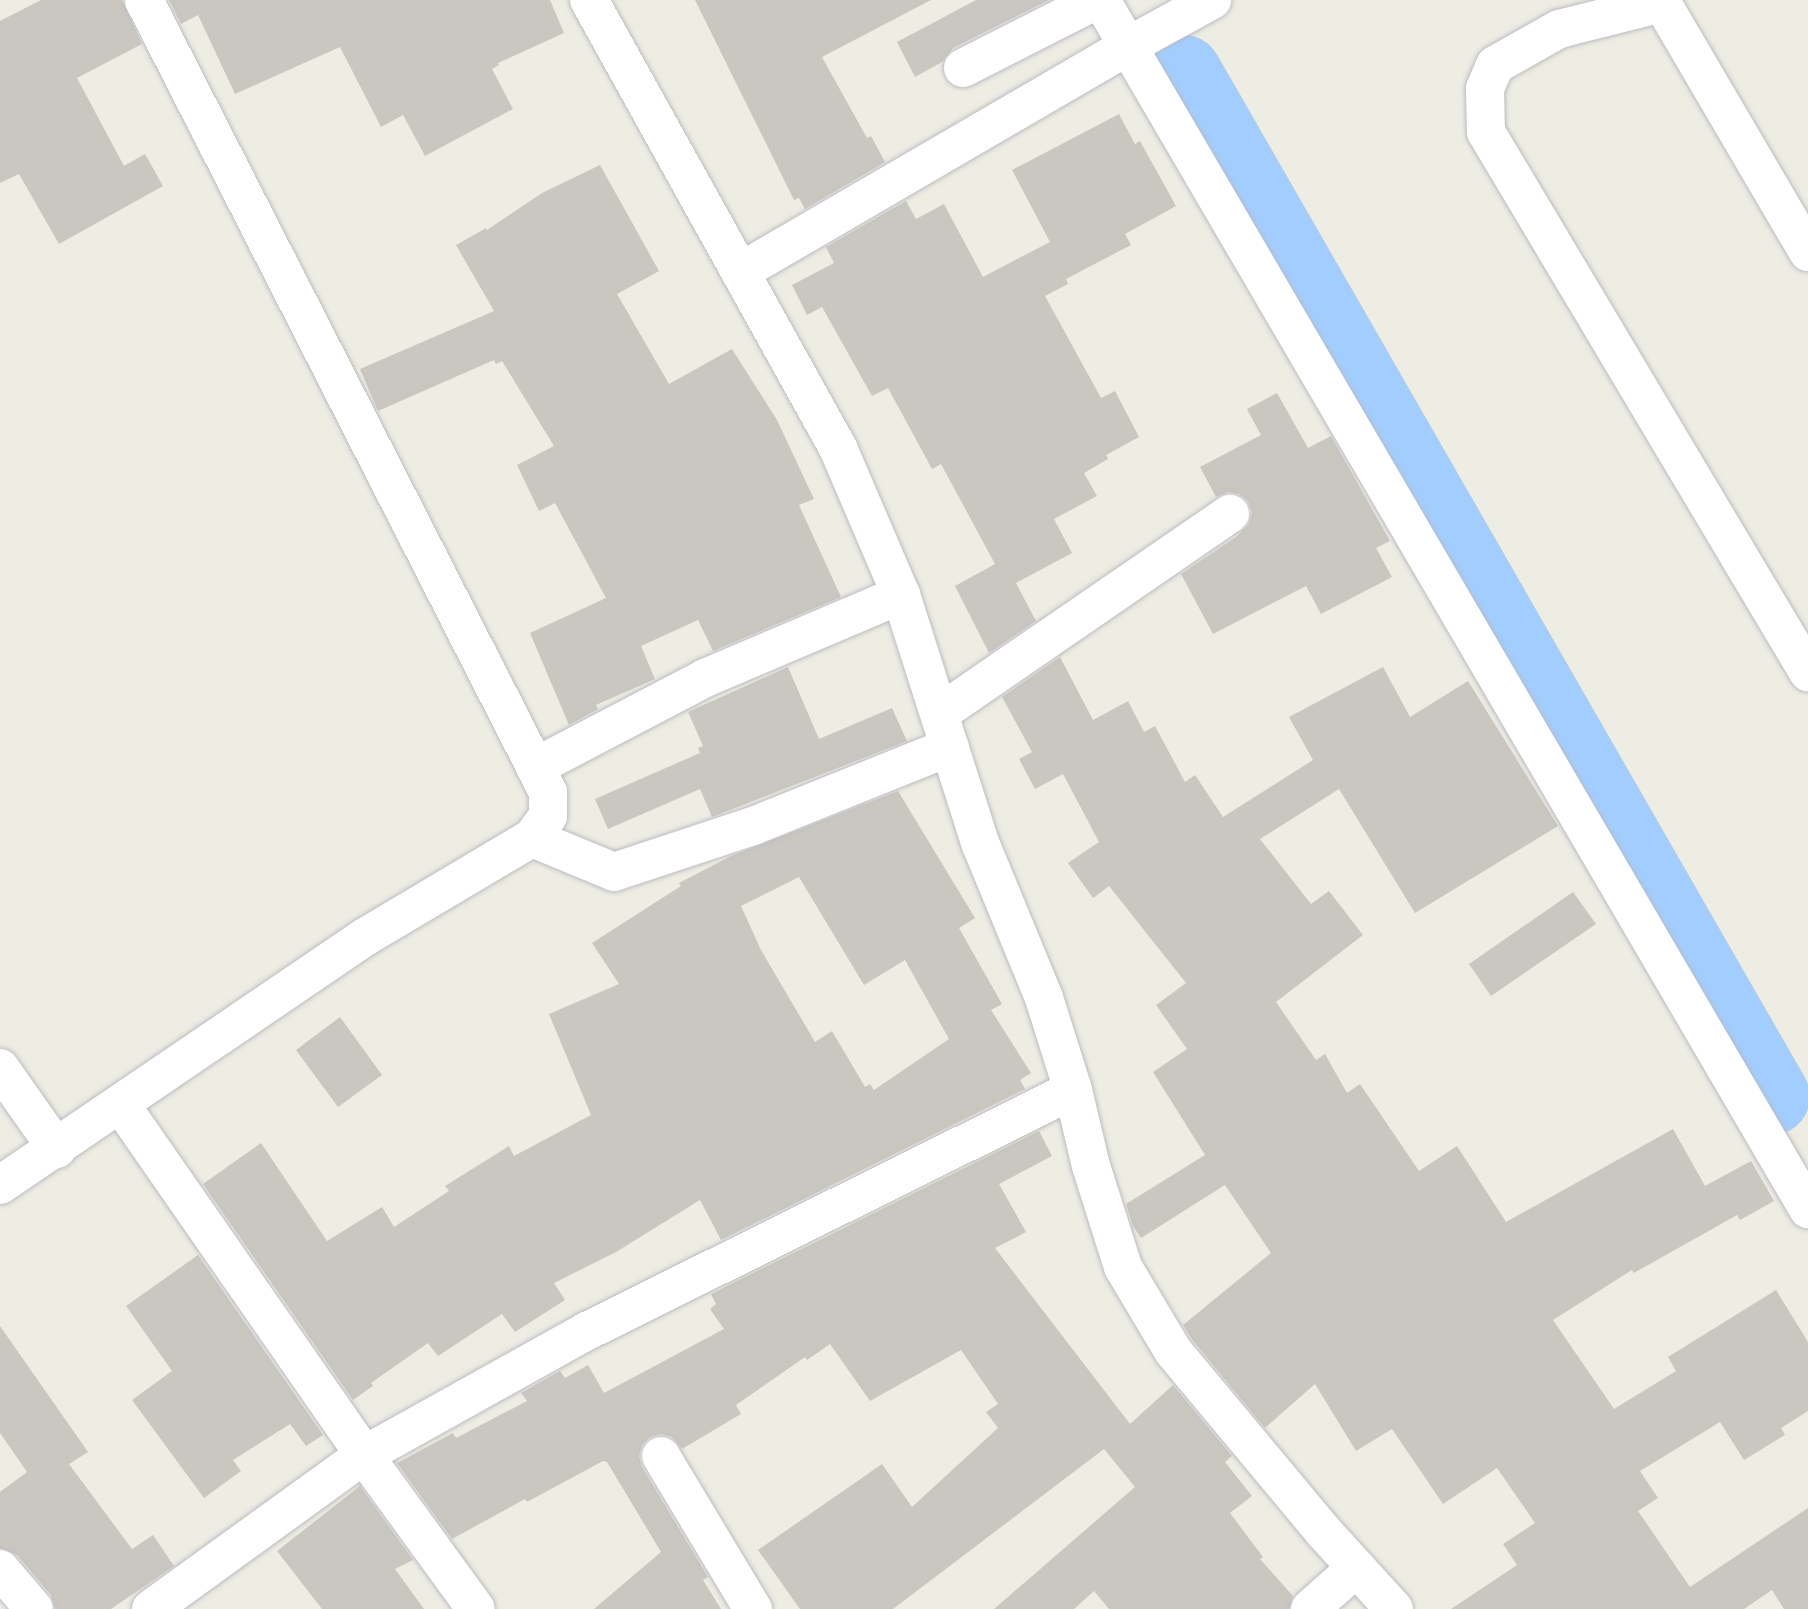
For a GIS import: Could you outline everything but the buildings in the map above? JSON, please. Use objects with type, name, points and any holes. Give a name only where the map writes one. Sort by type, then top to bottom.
[{"type":"street","points":[[0,1185],[57,1149],[365,937],[532,838],[548,816],[548,792],[144,0]]},
{"type":"street","points":[[589,0],[838,448],[901,595],[981,845],[1044,998],[1073,1090],[1091,1166],[1124,1267],[1173,1351],[1356,1568],[1394,1609]]},
{"type":"street","points":[[963,68],[1099,0],[1808,1209]]},
{"type":"street","points":[[740,272],[1212,0]]},
{"type":"street","points":[[1808,252],[1670,1],[1552,15],[1495,65],[1485,89],[1486,132],[1808,672]]},
{"type":"street","points":[[532,838],[614,872],[753,826],[945,730],[1230,514]]},
{"type":"street","points":[[535,767],[705,678],[901,595]]},
{"type":"street","points":[[0,1068],[57,1149]]},
{"type":"street","points":[[151,1609],[364,1455],[587,1331],[1073,1090]]},
{"type":"street","points":[[121,1105],[364,1455],[476,1609]]},
{"type":"street","points":[[661,1456],[753,1609]]},
{"type":"street","points":[[1310,1609],[1356,1568]]},
{"type":"street","points":[[0,1569],[34,1609]]},
{"type":"waterway","points":[[1183,73],[1771,1096]]}]
